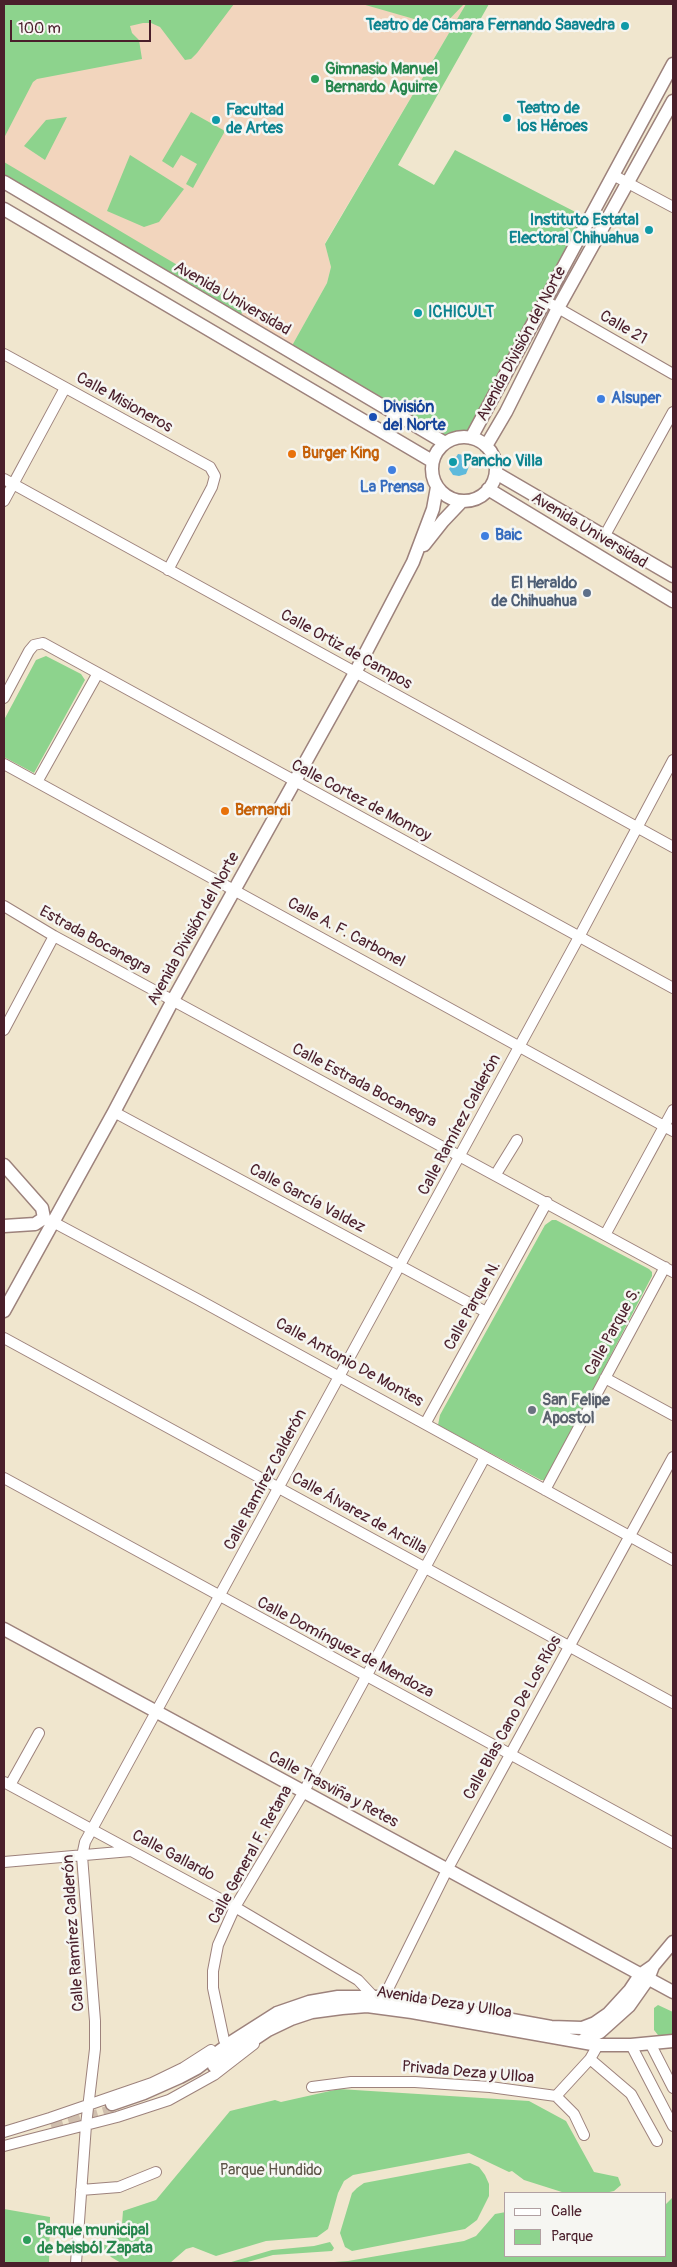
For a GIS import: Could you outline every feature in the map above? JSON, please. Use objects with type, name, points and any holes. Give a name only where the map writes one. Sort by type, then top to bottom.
[{"type":"main road","name":"Avenida División del Norte","points":[[471,438],[673,64]]},
{"type":"main road","name":"Avenida División del Norte","points":[[486,446],[506,412],[558,308],[673,100]]},
{"type":"main road","name":"Avenida Universidad","points":[[4,182],[445,443]]},
{"type":"main road","points":[[4,209],[432,461]]},
{"type":"main road","points":[[462,437],[471,438],[486,446],[492,454],[496,473],[488,489],[481,496],[462,501],[451,499],[437,487],[431,470],[432,461],[440,447],[445,443],[462,437]]},
{"type":"main road","name":"Avenida Universidad","points":[[496,473],[673,576]]},
{"type":"main road","name":"Avenida División del Norte","points":[[4,1311],[48,1220],[114,1112],[173,1000],[355,673],[413,562],[432,513],[437,487]]},
{"type":"main road","name":"Avenida Universidad","points":[[488,489],[673,600]]},
{"type":"main road","name":"Avenida División del Norte","points":[[413,562],[442,520],[462,501]]},
{"type":"main road","points":[[4,1165],[42,1208],[48,1220],[35,1224],[4,1226]]},
{"type":"main road","name":"Calle Trasviña y Retes","points":[[4,1629],[303,1793],[673,1992]]},
{"type":"main road","points":[[582,2034],[592,2037],[614,2021],[634,2000],[644,1977],[673,1942]]},
{"type":"main road","name":"Avenida Deza y Ulloa","points":[[277,2013],[309,2002],[338,1997],[379,1996],[551,2026],[582,2034]]},
{"type":"main road","name":"Avenida Deza y Ulloa","points":[[268,2030],[312,2012],[367,2006],[412,2012],[549,2037],[582,2034]]},
{"type":"main road","points":[[268,2030],[183,2085],[147,2100],[113,2107],[164,2085],[196,2068],[277,2013]]},
{"type":"main road","points":[[582,2034],[598,2045],[650,2044],[673,2041]]},
{"type":"street","points":[[613,175],[673,207]]},
{"type":"street","name":"Calle 21","points":[[544,300],[673,374]]},
{"type":"street","name":"Calle Misioneros","points":[[4,354],[210,467],[215,476],[212,487],[168,570]]},
{"type":"street","points":[[4,501],[8,482],[65,388]]},
{"type":"street","points":[[605,535],[673,412]]},
{"type":"street","name":"Calle Ortiz de Campos","points":[[8,482],[673,848]]},
{"type":"street","name":"Calle Cortez de Monroy","points":[[4,698],[29,651],[34,645],[44,644],[673,988]]},
{"type":"street","points":[[37,782],[98,673]]},
{"type":"street","name":"Calle Ramírez Calderón","points":[[76,2263],[86,2125],[95,2050],[95,2021],[82,1856],[90,1830],[401,1265],[673,760]]},
{"type":"street","name":"Calle A. F. Carbonel","points":[[4,764],[669,1129]]},
{"type":"street","name":"Estrada Bocanegra","points":[[4,906],[54,936],[173,1000]]},
{"type":"street","points":[[4,1030],[54,936]]},
{"type":"street","name":"Calle Estrada Bocanegra","points":[[173,1000],[496,1174],[669,1270]]},
{"type":"street","points":[[605,1235],[669,1129],[673,1110]]},
{"type":"street","name":"Calle García Valdez","points":[[114,1112],[486,1312]]},
{"type":"street","points":[[496,1174],[517,1140]]},
{"type":"street","name":"Calle Parque N.","points":[[425,1424],[547,1202]]},
{"type":"street","name":"Calle Antonio De Montes","points":[[48,1220],[673,1560]]},
{"type":"street","name":"Calle Parque S.","points":[[545,1490],[605,1378],[669,1270]]},
{"type":"street","name":"Calle Álvarez de Arcilla","points":[[4,1338],[673,1703]]},
{"type":"street","points":[[605,1378],[673,1415]]},
{"type":"street","name":"Calle General F. Retana","points":[[224,2040],[213,1988],[213,1971],[218,1945],[235,1907],[303,1793],[485,1457]]},
{"type":"street","name":"Calle Blas Cano De Los Ríos","points":[[379,1996],[673,1457]]},
{"type":"street","name":"Calle Domínguez de Mendoza","points":[[4,1478],[673,1843]]},
{"type":"street","points":[[7,1783],[39,1733]]},
{"type":"street","name":"Calle Gallardo","points":[[7,1783],[90,1830],[235,1907],[358,1980],[379,1996]]},
{"type":"street","points":[[4,1862],[132,1851]]},
{"type":"street","name":"Avenida Deza y Ulloa","points":[[4,2132],[90,2104],[169,2075],[194,2062],[224,2040],[266,2015],[277,2013]]},
{"type":"street","name":"Avenida Deza y Ulloa","points":[[4,2146],[133,2113],[187,2092],[233,2062],[251,2048],[268,2030]]},
{"type":"street","points":[[650,2044],[673,2088]]},
{"type":"street","name":"Privada Deza y Ulloa","points":[[312,2087],[351,2082],[415,2082],[490,2087],[556,2096],[590,2059],[598,2045]]},
{"type":"street","points":[[631,2045],[673,2126]]},
{"type":"street","points":[[590,2059],[631,2094],[657,2141]]},
{"type":"street","points":[[556,2096],[574,2114],[584,2135]]},
{"type":"street","points":[[81,2190],[119,2186],[156,2172]]},
{"type":"shaded area","points":[[4,4],[466,4],[325,243],[331,267],[327,283],[289,351],[4,182]]},
{"type":"green space","points":[[4,4],[234,4],[191,59],[185,60],[160,27],[151,23],[143,23],[130,26],[132,33],[139,40],[142,59],[37,79],[33,82],[4,138]]},
{"type":"green space","points":[[362,4],[464,4],[442,27]]},
{"type":"green space","points":[[466,4],[489,4],[398,165],[434,185],[455,150],[589,219],[471,438],[462,437],[445,443],[289,351],[327,283],[331,267],[325,244]]},
{"type":"green space","points":[[191,112],[225,131],[193,188],[186,184],[197,164],[181,155],[173,168],[162,161]]},
{"type":"green space","points":[[67,117],[45,160],[24,146],[46,120]]},
{"type":"green space","points":[[130,155],[184,189],[159,222],[144,227],[107,211]]},
{"type":"green space","points":[[4,162],[243,304],[241,318],[4,179]]},
{"type":"green space","points":[[46,656],[81,674],[85,680],[34,773],[4,757],[4,720],[36,660]]},
{"type":"green space","points":[[552,1220],[556,1220],[649,1269],[652,1272],[652,1276],[548,1476],[545,1480],[541,1480],[438,1425],[440,1415],[545,1225]]},
{"type":"green space","points":[[658,2005],[673,2012],[673,2035],[658,2035],[654,2030],[654,2008]]},
{"type":"green space","name":"Parque Hundido","points":[[339,2089],[529,2101],[566,2121],[594,2172],[618,2177],[621,2185],[610,2192],[562,2192],[524,2180],[512,2171],[509,2172],[469,2153],[353,2175],[344,2181],[338,2193],[328,2229],[317,2237],[266,2241],[216,2256],[193,2247],[186,2249],[170,2263],[121,2263],[111,2257],[99,2244],[112,2246],[114,2223],[122,2224],[123,2211],[156,2200],[230,2111],[275,2100],[281,2102]]},
{"type":"green space","name":"Parque Hundido","points":[[470,2163],[479,2167],[485,2175],[489,2184],[489,2196],[477,2220],[465,2229],[352,2251],[345,2247],[340,2233],[352,2193],[364,2183]]},
{"type":"green space","points":[[673,2197],[673,2263],[320,2263],[348,2261],[464,2241],[476,2236],[495,2214],[504,2212],[504,2257],[667,2257],[667,2203]]},
{"type":"green space","name":"Parque municipal de beisból Zapata","points":[[4,2209],[50,2217],[49,2263],[4,2263]]},
{"type":"green space","points":[[330,2242],[334,2248],[332,2251],[273,2255],[244,2263],[228,2263],[272,2250],[314,2246]]},
{"type":"water","points":[[458,454],[464,455],[470,464],[466,474],[459,476],[453,475],[449,469]]},
{"type":"tunnel","points":[[52,2129],[114,2110]]},
{"type":"place","name":"Teatro de Cámara Fernando Saavedra","points":[[625,26]]},
{"type":"place","name":"Gimnasio Manuel Bernardo Aguirre","points":[[315,79]]},
{"type":"place","name":"Teatro de los Héroes","points":[[507,118]]},
{"type":"place","name":"Facultad de Artes","points":[[216,120]]},
{"type":"place","name":"Instituto Estatal Electoral Chihuahua","points":[[649,230]]},
{"type":"place","name":"ICHICULT","points":[[418,313]]},
{"type":"place","name":"Alsuper","points":[[601,399]]},
{"type":"place","name":"División del Norte","points":[[373,417]]},
{"type":"place","name":"Burger King","points":[[292,454]]},
{"type":"place","name":"Pancho Villa","points":[[453,462]]},
{"type":"place","name":"La Prensa","points":[[392,470]]},
{"type":"place","name":"Baic","points":[[485,536]]},
{"type":"place","name":"El Heraldo de Chihuahua","points":[[587,593]]},
{"type":"place","name":"Bernardi","points":[[225,811]]},
{"type":"place","name":"San Felipe Apostol","points":[[532,1410]]},
{"type":"place","name":"Parque municipal de beisból Zapata","points":[[27,2240]]}]
